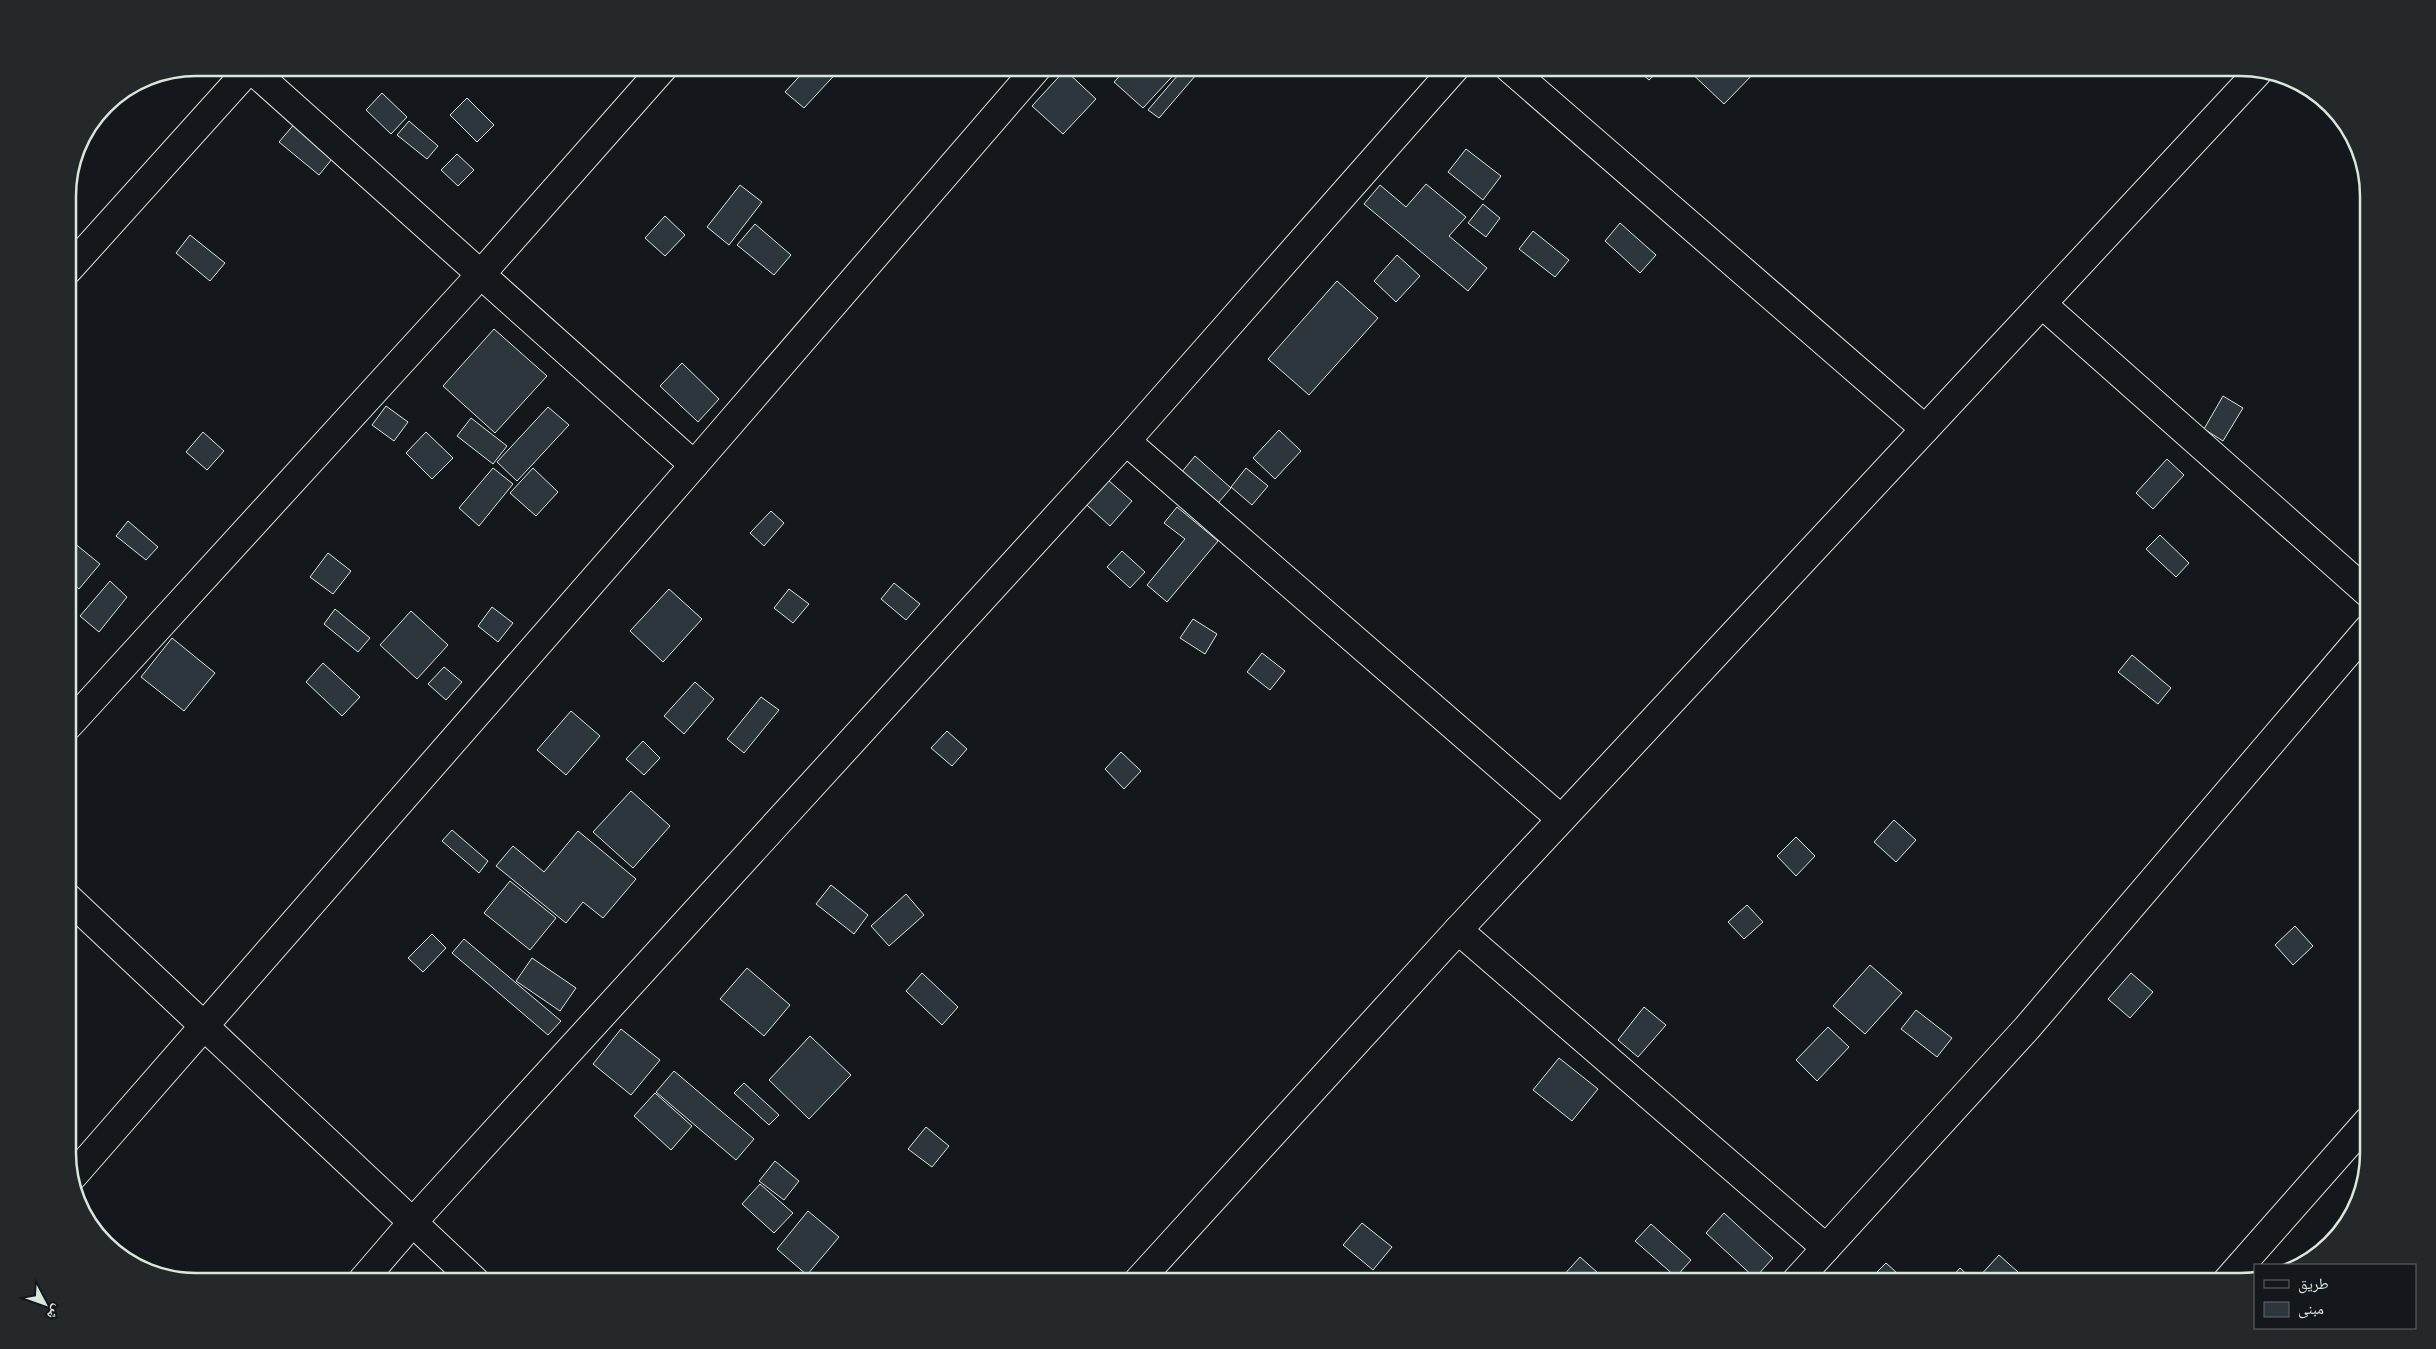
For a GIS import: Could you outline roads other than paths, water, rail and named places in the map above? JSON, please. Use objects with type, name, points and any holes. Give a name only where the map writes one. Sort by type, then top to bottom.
[{"type":"street","points":[[77,260],[243,76]]},
{"type":"street","points":[[259,76],[694,464]]},
{"type":"street","points":[[77,716],[481,274],[656,76]]},
{"type":"street","points":[[78,1170],[205,1027],[1030,76]]},
{"type":"street","points":[[370,1273],[412,1224],[1126,441],[1448,76]]},
{"type":"street","points":[[1518,76],[1925,429]]},
{"type":"street","points":[[1146,1273],[1458,930],[2253,77]]},
{"type":"street","points":[[2042,304],[2359,585]]},
{"type":"street","points":[[1126,441],[1562,819]]},
{"type":"street","points":[[1804,1273],[2027,1028],[2359,645]]},
{"type":"street","points":[[77,906],[465,1273]]},
{"type":"street","points":[[1458,930],[1826,1248]]},
{"type":"street","points":[[2235,1273],[2360,1130]]}]
